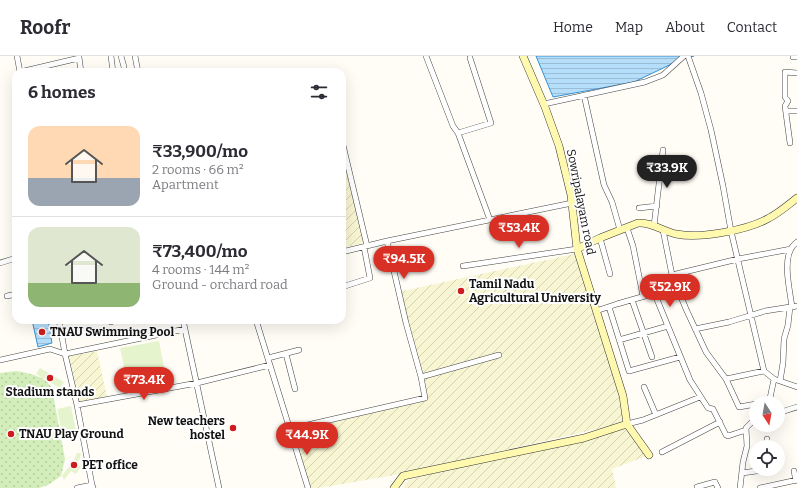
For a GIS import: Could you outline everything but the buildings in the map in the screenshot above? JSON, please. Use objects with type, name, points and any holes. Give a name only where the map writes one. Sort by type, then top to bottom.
[{"type":"street","points":[[17,56],[19,68]]},
{"type":"street","points":[[111,56],[112,68]]},
{"type":"street","points":[[121,56],[124,67]]},
{"type":"street","points":[[135,56],[137,68]]},
{"type":"street","points":[[426,56],[453,126],[458,133],[490,220]]},
{"type":"street","name":"Sowripalayam road","points":[[523,56],[544,104],[559,146],[572,203],[577,249],[623,396],[627,424],[648,455]]},
{"type":"street","points":[[544,104],[631,86],[663,75],[684,56]]},
{"type":"street","points":[[688,56],[701,93],[711,130],[731,231],[764,371],[774,379],[797,387]]},
{"type":"street","points":[[36,68],[79,57],[80,68]]},
{"type":"street","points":[[458,133],[491,123],[470,58]]},
{"type":"street","points":[[790,144],[785,106],[788,101],[785,97],[785,72],[797,73]]},
{"type":"street","points":[[584,95],[604,185],[623,229],[633,246],[643,296]]},
{"type":"street","points":[[786,110],[797,111]]},
{"type":"street","points":[[654,226],[663,150]]},
{"type":"street","points":[[346,163],[366,246],[370,278],[346,286]]},
{"type":"street","points":[[463,266],[577,249],[623,229],[644,223],[677,234],[699,235],[731,231],[751,226],[770,218],[797,198]]},
{"type":"street","points":[[346,251],[387,241],[572,203]]},
{"type":"street","points":[[639,208],[657,206]]},
{"type":"street","points":[[663,230],[672,275],[706,352],[726,379],[739,407],[749,405]]},
{"type":"street","points":[[600,238],[610,274]]},
{"type":"street","points":[[290,429],[425,398],[422,377],[406,324],[387,241]]},
{"type":"street","points":[[780,381],[783,363],[784,338],[793,306],[787,268],[788,256],[791,249],[797,242]]},
{"type":"street","points":[[672,275],[738,259],[791,249]]},
{"type":"street","points":[[0,263],[12,259]]},
{"type":"street","points":[[596,311],[643,296],[652,294],[656,297],[690,380],[700,397],[708,408],[713,409],[726,435],[728,436],[746,430]]},
{"type":"street","points":[[6,296],[12,295]]},
{"type":"street","points":[[632,300],[652,357]]},
{"type":"street","points":[[695,329],[729,322],[765,311],[793,306]]},
{"type":"street","points":[[609,307],[629,370],[680,357]]},
{"type":"street","points":[[60,324],[92,486],[77,488]]},
{"type":"street","points":[[184,324],[219,488]]},
{"type":"street","points":[[257,324],[308,488]]},
{"type":"street","points":[[619,340],[668,326]]},
{"type":"street","points":[[0,360],[50,349],[65,354],[185,329]]},
{"type":"street","points":[[268,358],[299,350]]},
{"type":"street","points":[[286,354],[295,389]]},
{"type":"street","points":[[422,377],[499,355]]},
{"type":"street","points":[[77,405],[197,383],[270,365]]},
{"type":"street","points":[[726,379],[764,371]]},
{"type":"street","points":[[770,396],[774,379]]},
{"type":"street","points":[[644,387],[656,415]]},
{"type":"street","points":[[394,488],[402,476],[584,438],[656,415],[700,397]]},
{"type":"street","points":[[785,410],[797,407]]},
{"type":"street","points":[[662,452],[720,422]]},
{"type":"street","points":[[740,488],[743,462],[747,446],[746,430],[749,425]]},
{"type":"street","points":[[760,488],[785,486],[797,480],[794,471]]},
{"type":"street","points":[[742,473],[749,472]]},
{"type":"street","points":[[697,486],[715,482],[718,488]]},
{"type":"shaded area","points":[[346,165],[364,243],[346,247]]},
{"type":"shaded area","points":[[574,254],[583,272],[620,401],[624,423],[395,475],[319,488],[311,488],[290,429],[425,398],[398,292]]},
{"type":"shaded area","points":[[97,351],[107,397],[80,403],[69,356]]},
{"type":"shaded area","points":[[627,424],[649,455],[612,469],[616,488],[403,488],[408,480]]},
{"type":"green space","points":[[159,341],[165,373],[127,381],[120,348]]},
{"type":"green space","name":"Stadium stands","points":[[40,368],[64,382],[60,388],[36,374]]},
{"type":"green space","points":[[16,371],[42,378],[50,385],[52,389],[65,459],[61,476],[48,485],[39,488],[0,488],[0,373]]},
{"type":"green space","points":[[71,406],[76,431],[62,433],[57,409]]},
{"type":"green space","name":"PET office","points":[[77,453],[81,453],[76,464],[81,466],[76,474],[71,471],[64,480],[62,476]]},
{"type":"water","points":[[536,56],[694,56],[684,58],[634,82],[553,97]]},
{"type":"water","name":"TNAU Swimming Pool","points":[[33,324],[49,324],[52,343],[38,347]]},
{"type":"place","name":"Tamil Nadu Agricultural University","points":[[461,291]]},
{"type":"place","name":"TNAU Swimming Pool","points":[[42,332]]},
{"type":"place","name":"Stadium stands","points":[[50,378]]},
{"type":"place","name":"New teachers hostel","points":[[233,428]]},
{"type":"place","name":"TNAU Play Ground","points":[[11,434]]},
{"type":"place","name":"PET office","points":[[74,465]]}]
